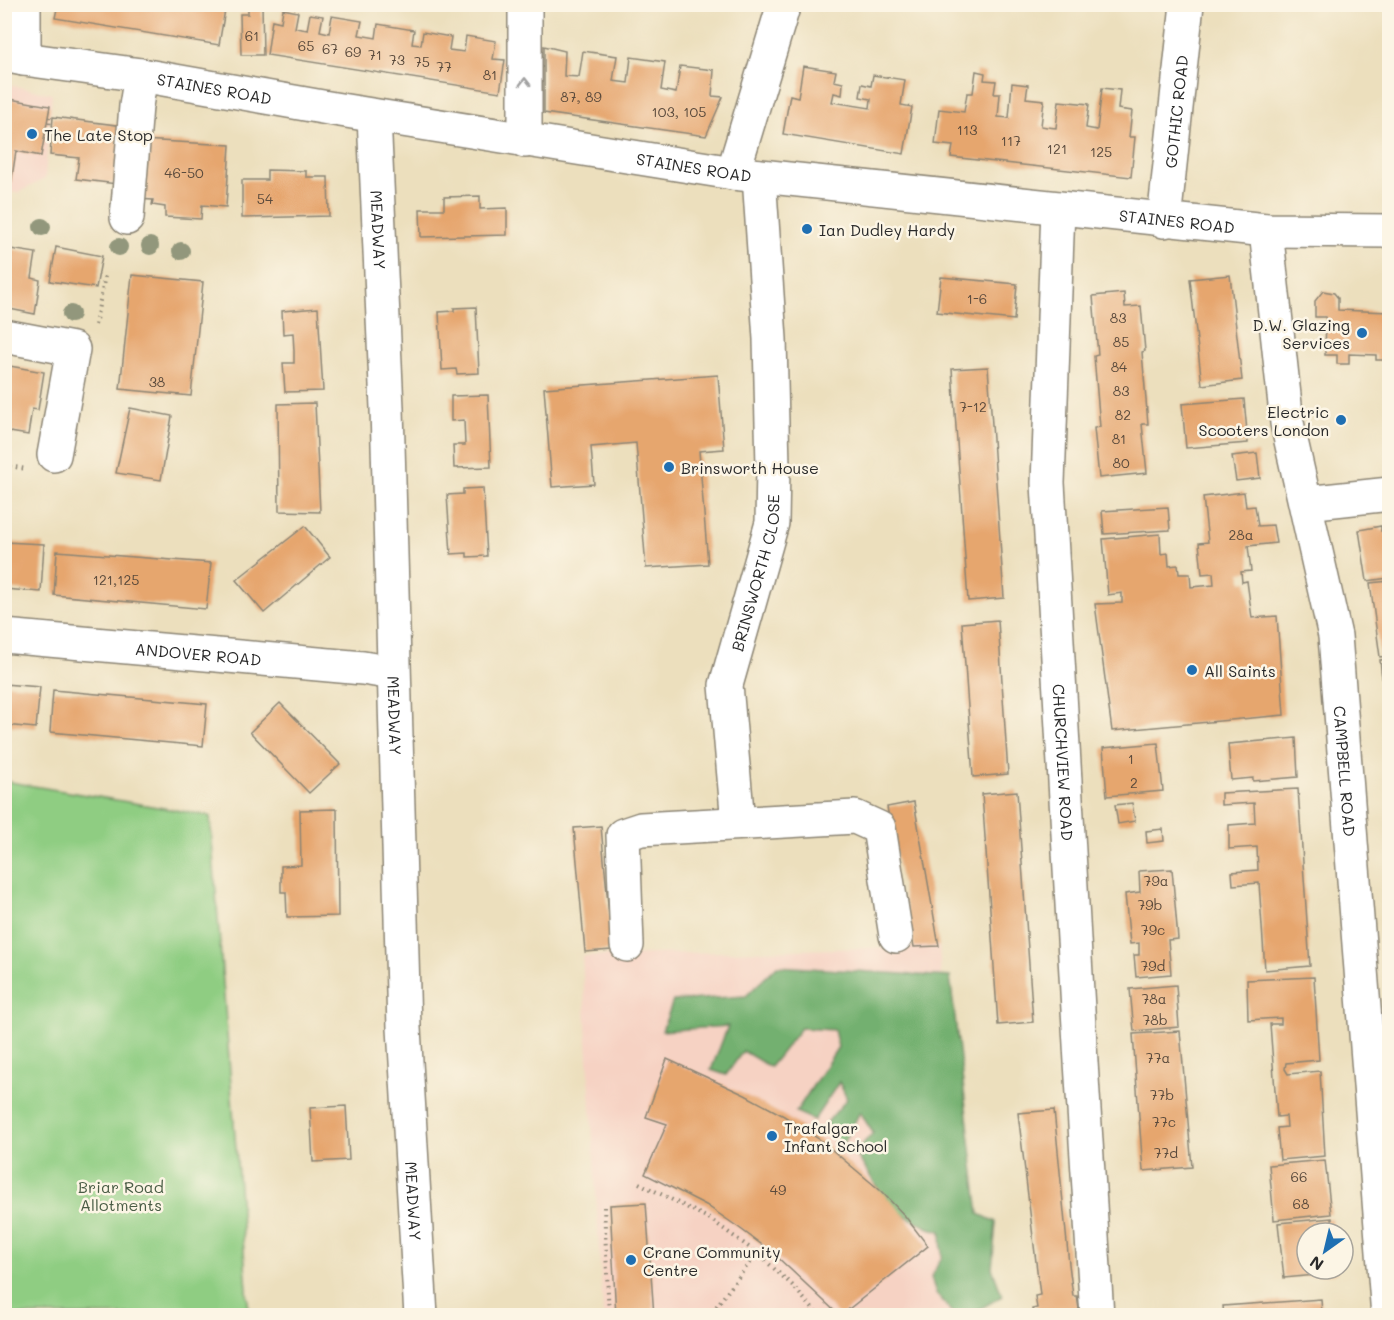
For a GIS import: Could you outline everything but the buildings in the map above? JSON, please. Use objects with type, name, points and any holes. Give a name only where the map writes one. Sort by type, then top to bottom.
[{"type":"street","points":[[14,57],[24,4]]},
{"type":"street","points":[[525,4],[525,141]]},
{"type":"street","points":[[746,175],[784,4]]},
{"type":"street","name":"GOTHIC ROAD","points":[[1164,221],[1187,4]]},
{"type":"street","name":"STAINES ROAD","points":[[14,57],[141,75],[525,141],[746,175],[1266,231],[1389,231]]},
{"type":"street","points":[[127,219],[136,106],[141,75]]},
{"type":"street","name":"MEADWAY","points":[[374,116],[387,408],[404,1028],[421,1316]]},
{"type":"street","name":"BRINSWORTH CLOSE","points":[[738,823],[726,685],[772,523],[773,467],[770,339],[746,175]]},
{"type":"street","name":"CHURCHVIEW ROAD","points":[[1058,209],[1048,483],[1097,1316]]},
{"type":"street","name":"CAMPBELL ROAD","points":[[1266,231],[1287,423],[1335,636],[1388,1304]]},
{"type":"street","points":[[4,336],[73,349],[40,462]]},
{"type":"street","points":[[1306,503],[1389,494]]},
{"type":"street","name":"ANDOVER ROAD","points":[[4,636],[363,668],[393,673]]},
{"type":"street","points":[[627,945],[622,835],[641,829],[855,817],[879,828],[896,936]]},
{"type":"path","points":[[48,142],[50,117]]},
{"type":"path","points":[[73,349],[94,334],[105,276]]},
{"type":"path","points":[[4,465],[40,462]]},
{"type":"path","points":[[639,1183],[710,1219],[757,1253],[792,1285],[819,1316]]},
{"type":"path","points":[[604,1207],[609,1316]]},
{"type":"path","points":[[709,1316],[757,1253]]},
{"type":"shaded area","points":[[5,84],[52,94],[45,179],[17,193],[5,191]]},
{"type":"shaded area","name":"Trafalgar Infant School","points":[[939,946],[964,1315],[603,1315],[582,956]]},
{"type":"green space","name":"Briar Road Allotments","points":[[4,781],[210,816],[249,1315],[5,1315]]},
{"type":"green space","points":[[777,966],[950,977],[979,1214],[996,1222],[992,1268],[1002,1296],[970,1315],[956,1316],[936,1294],[931,1277],[942,1257],[941,1231],[929,1228],[890,1208],[855,1152],[873,1133],[860,1112],[842,1147],[823,1127],[847,1099],[839,1082],[814,1120],[796,1112],[838,1047],[834,1030],[801,1028],[770,1067],[743,1051],[726,1075],[711,1070],[728,1026],[662,1031],[673,1001],[746,996]]},
{"type":"place","name":"The Late Stop","points":[[32,134]]},
{"type":"place","name":"Ian Dudley Hardy","points":[[807,229]]},
{"type":"place","name":"D.W. Glazing Services","points":[[1362,333]]},
{"type":"place","name":"Electric Scooters London","points":[[1341,420]]},
{"type":"place","name":"Brinsworth House","points":[[669,467]]},
{"type":"place","name":"All Saints","points":[[1192,670]]},
{"type":"place","name":"Trafalgar Infant School","points":[[772,1136]]},
{"type":"place","name":"Crane Community Centre","points":[[631,1260]]}]
